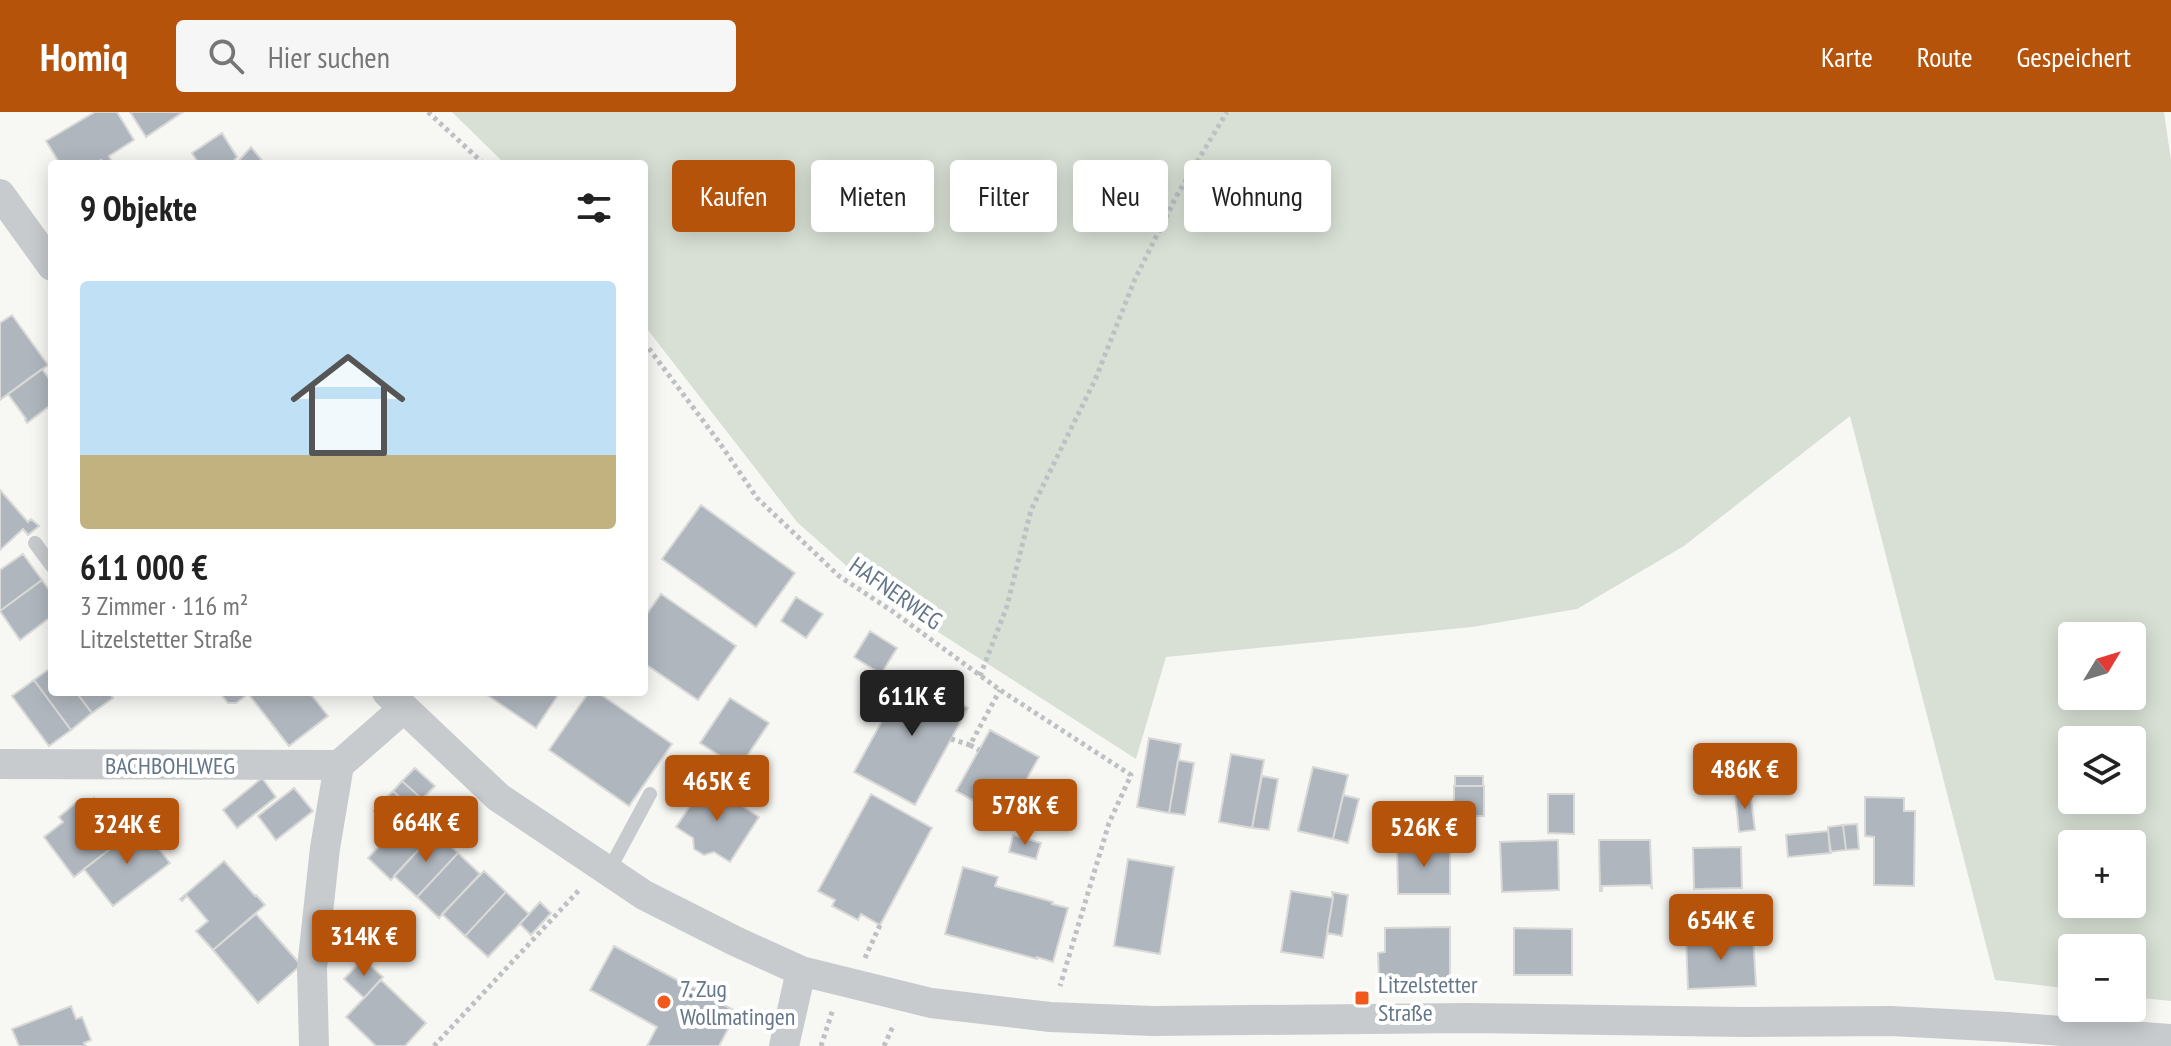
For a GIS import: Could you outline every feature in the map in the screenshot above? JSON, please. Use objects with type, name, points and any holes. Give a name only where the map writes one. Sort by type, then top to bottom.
[{"type":"street","points":[[0,194],[48,260]]},
{"type":"street","points":[[314,1046],[312,968],[325,848],[339,765],[395,700],[498,797],[644,895],[801,971],[931,1003],[1156,1033],[1570,1018],[1744,1034],[1891,1021],[2171,1039]]},
{"type":"street","name":"BACHBOHLWEG","points":[[0,764],[339,765]]},
{"type":"street","points":[[784,1046],[801,971]]},
{"type":"lane","points":[[35,543],[48,561]]},
{"type":"lane","points":[[604,869],[650,794]]},
{"type":"path","points":[[428,112],[480,160]]},
{"type":"path","points":[[980,676],[1007,606],[1031,510],[1095,380],[1135,279],[1177,195],[1227,112]]},
{"type":"path","name":"HAFNERWEG","points":[[648,347],[757,498],[839,576],[1000,690],[1131,775],[1109,823],[1050,1017]]},
{"type":"path","points":[[970,745],[1000,690]]},
{"type":"path","points":[[951,739],[979,750]]},
{"type":"path","points":[[434,1046],[604,869]]},
{"type":"shaded area","points":[[452,112],[2164,112],[2171,160],[2171,1001],[2146,998],[2146,934],[2058,934],[2058,987],[1995,980],[1850,416],[1684,546],[1577,609],[1472,627],[1166,657],[1136,759],[913,616],[860,578],[797,522],[648,330],[648,160],[501,160]]},
{"type":"building","points":[[95,112],[117,112],[134,140],[109,156],[111,160],[58,160],[46,141]]},
{"type":"building","points":[[130,112],[183,112],[146,137]]},
{"type":"building","points":[[222,133],[237,157],[234,160],[196,160],[192,153]]},
{"type":"building","points":[[251,147],[262,160],[240,160]]},
{"type":"building","points":[[12,315],[48,365],[0,400],[0,323]]},
{"type":"building","points":[[42,369],[48,377],[48,407],[27,423],[8,394]]},
{"type":"building","points":[[0,490],[28,522],[31,519],[39,526],[28,535],[23,529],[0,550]]},
{"type":"building","points":[[701,505],[795,573],[756,627],[662,559]]},
{"type":"building","points":[[23,554],[42,580],[0,611],[0,570]]},
{"type":"building","points":[[42,580],[48,588],[48,619],[20,640],[0,611]]},
{"type":"building","points":[[661,594],[736,646],[698,700],[648,666],[648,612]]},
{"type":"building","points":[[796,597],[823,614],[806,638],[781,621]]},
{"type":"building","points":[[870,631],[897,648],[881,674],[854,657]]},
{"type":"building","points":[[48,670],[48,696],[79,696],[92,713],[71,730],[34,680]]},
{"type":"building","points":[[907,675],[925,684],[928,678],[954,692],[951,698],[968,708],[915,805],[854,772]]},
{"type":"building","points":[[34,680],[71,730],[49,746],[12,696]]},
{"type":"building","points":[[79,696],[112,696],[113,698],[92,713]]},
{"type":"building","points":[[222,696],[245,696],[236,703],[228,703]]},
{"type":"building","points":[[250,696],[312,696],[328,716],[289,746]]},
{"type":"building","points":[[488,696],[557,696],[536,728]]},
{"type":"building","points":[[586,696],[603,696],[672,744],[629,806],[549,750]]},
{"type":"building","points":[[730,698],[769,723],[739,768],[700,743]]},
{"type":"building","points":[[990,730],[1039,757],[1005,818],[956,791]]},
{"type":"building","points":[[1149,738],[1181,744],[1169,813],[1137,807]]},
{"type":"building","points":[[1231,754],[1264,760],[1252,828],[1219,822]]},
{"type":"building","points":[[1178,760],[1194,763],[1185,815],[1169,813]]},
{"type":"building","points":[[1313,767],[1348,775],[1333,839],[1298,831]]},
{"type":"building","points":[[415,768],[435,786],[422,799],[402,781]]},
{"type":"building","points":[[1262,776],[1278,779],[1269,830],[1252,828]]},
{"type":"building","points":[[1455,776],[1483,776],[1483,786],[1455,786]]},
{"type":"building","points":[[262,778],[276,797],[237,828],[223,810]]},
{"type":"building","points":[[402,781],[422,799],[413,810],[393,791]]},
{"type":"building","points":[[706,782],[759,817],[730,862],[714,852],[704,855],[694,849],[693,838],[676,827]]},
{"type":"building","points":[[1454,786],[1484,786],[1484,816],[1454,816]]},
{"type":"building","points":[[294,788],[313,811],[276,840],[258,816]]},
{"type":"building","points":[[393,791],[413,810],[403,820],[383,801]]},
{"type":"building","points":[[1750,791],[1755,830],[1739,832],[1735,792]]},
{"type":"building","points":[[871,794],[932,828],[880,925],[861,914],[858,920],[832,906],[835,900],[818,891]]},
{"type":"building","points":[[1548,794],[1574,794],[1574,834],[1548,833]]},
{"type":"building","points":[[1343,795],[1359,799],[1348,843],[1333,839]]},
{"type":"building","points":[[1865,797],[1904,798],[1904,811],[1915,811],[1914,886],[1874,885],[1874,837],[1865,836]]},
{"type":"building","points":[[94,798],[124,838],[74,877],[44,837],[63,822],[59,817],[77,802],[82,808]]},
{"type":"building","points":[[383,801],[403,820],[394,831],[374,811]]},
{"type":"building","points":[[409,814],[432,835],[391,880],[368,858]]},
{"type":"building","points":[[1857,824],[1859,849],[1846,850],[1843,825]]},
{"type":"building","points":[[1843,825],[1846,850],[1830,852],[1828,827]]},
{"type":"building","points":[[141,826],[170,863],[113,906],[84,869]]},
{"type":"building","points":[[1828,831],[1831,853],[1788,857],[1786,835]]},
{"type":"building","points":[[435,832],[458,853],[417,897],[394,876]]},
{"type":"building","points":[[1013,835],[1041,843],[1036,859],[1009,852]]},
{"type":"building","points":[[1558,840],[1559,890],[1502,892],[1500,842]]},
{"type":"building","points":[[1599,840],[1650,840],[1652,889],[1650,885],[1602,886],[1600,891]]},
{"type":"building","points":[[1397,845],[1450,845],[1450,894],[1398,894]]},
{"type":"building","points":[[1741,847],[1742,888],[1694,889],[1693,848]]},
{"type":"building","points":[[458,853],[480,874],[439,918],[417,897]]},
{"type":"building","points":[[1128,859],[1174,867],[1160,954],[1114,946]]},
{"type":"building","points":[[224,861],[265,905],[213,950],[196,931],[208,921],[187,896],[182,901],[180,899]]},
{"type":"building","points":[[963,867],[998,877],[995,886],[1068,908],[1053,962],[945,934]]},
{"type":"building","points":[[484,871],[506,892],[465,936],[442,914]]},
{"type":"building","points":[[1291,891],[1333,898],[1323,958],[1281,952]]},
{"type":"building","points":[[506,892],[529,914],[488,957],[465,936]]},
{"type":"building","points":[[1332,892],[1348,895],[1342,936],[1327,933]]},
{"type":"building","points":[[540,902],[551,913],[531,935],[520,924]]},
{"type":"building","points":[[256,914],[301,965],[258,1003],[213,950]]},
{"type":"building","points":[[366,925],[386,944],[376,955],[356,935]]},
{"type":"building","points":[[1450,927],[1450,980],[1379,980],[1378,953],[1385,952],[1385,928]]},
{"type":"building","points":[[1514,928],[1572,929],[1572,975],[1514,975]]},
{"type":"building","points":[[1753,935],[1756,986],[1688,989],[1686,938]]},
{"type":"building","name":"7. Zug Wollmatingen","points":[[614,946],[737,1012],[719,1046],[647,1046],[657,1027],[590,990]]},
{"type":"building","points":[[363,959],[383,977],[364,998],[344,979]]},
{"type":"building","points":[[381,980],[426,1023],[405,1046],[376,1046],[346,1017]]},
{"type":"building","points":[[71,1006],[76,1019],[82,1017],[91,1040],[84,1043],[86,1046],[19,1046],[12,1029]]},
{"type":"place","name":"Litzelstetter Straße","points":[[1362,998]]},
{"type":"place","name":"7. Zug Wollmatingen","points":[[664,1002]]}]
